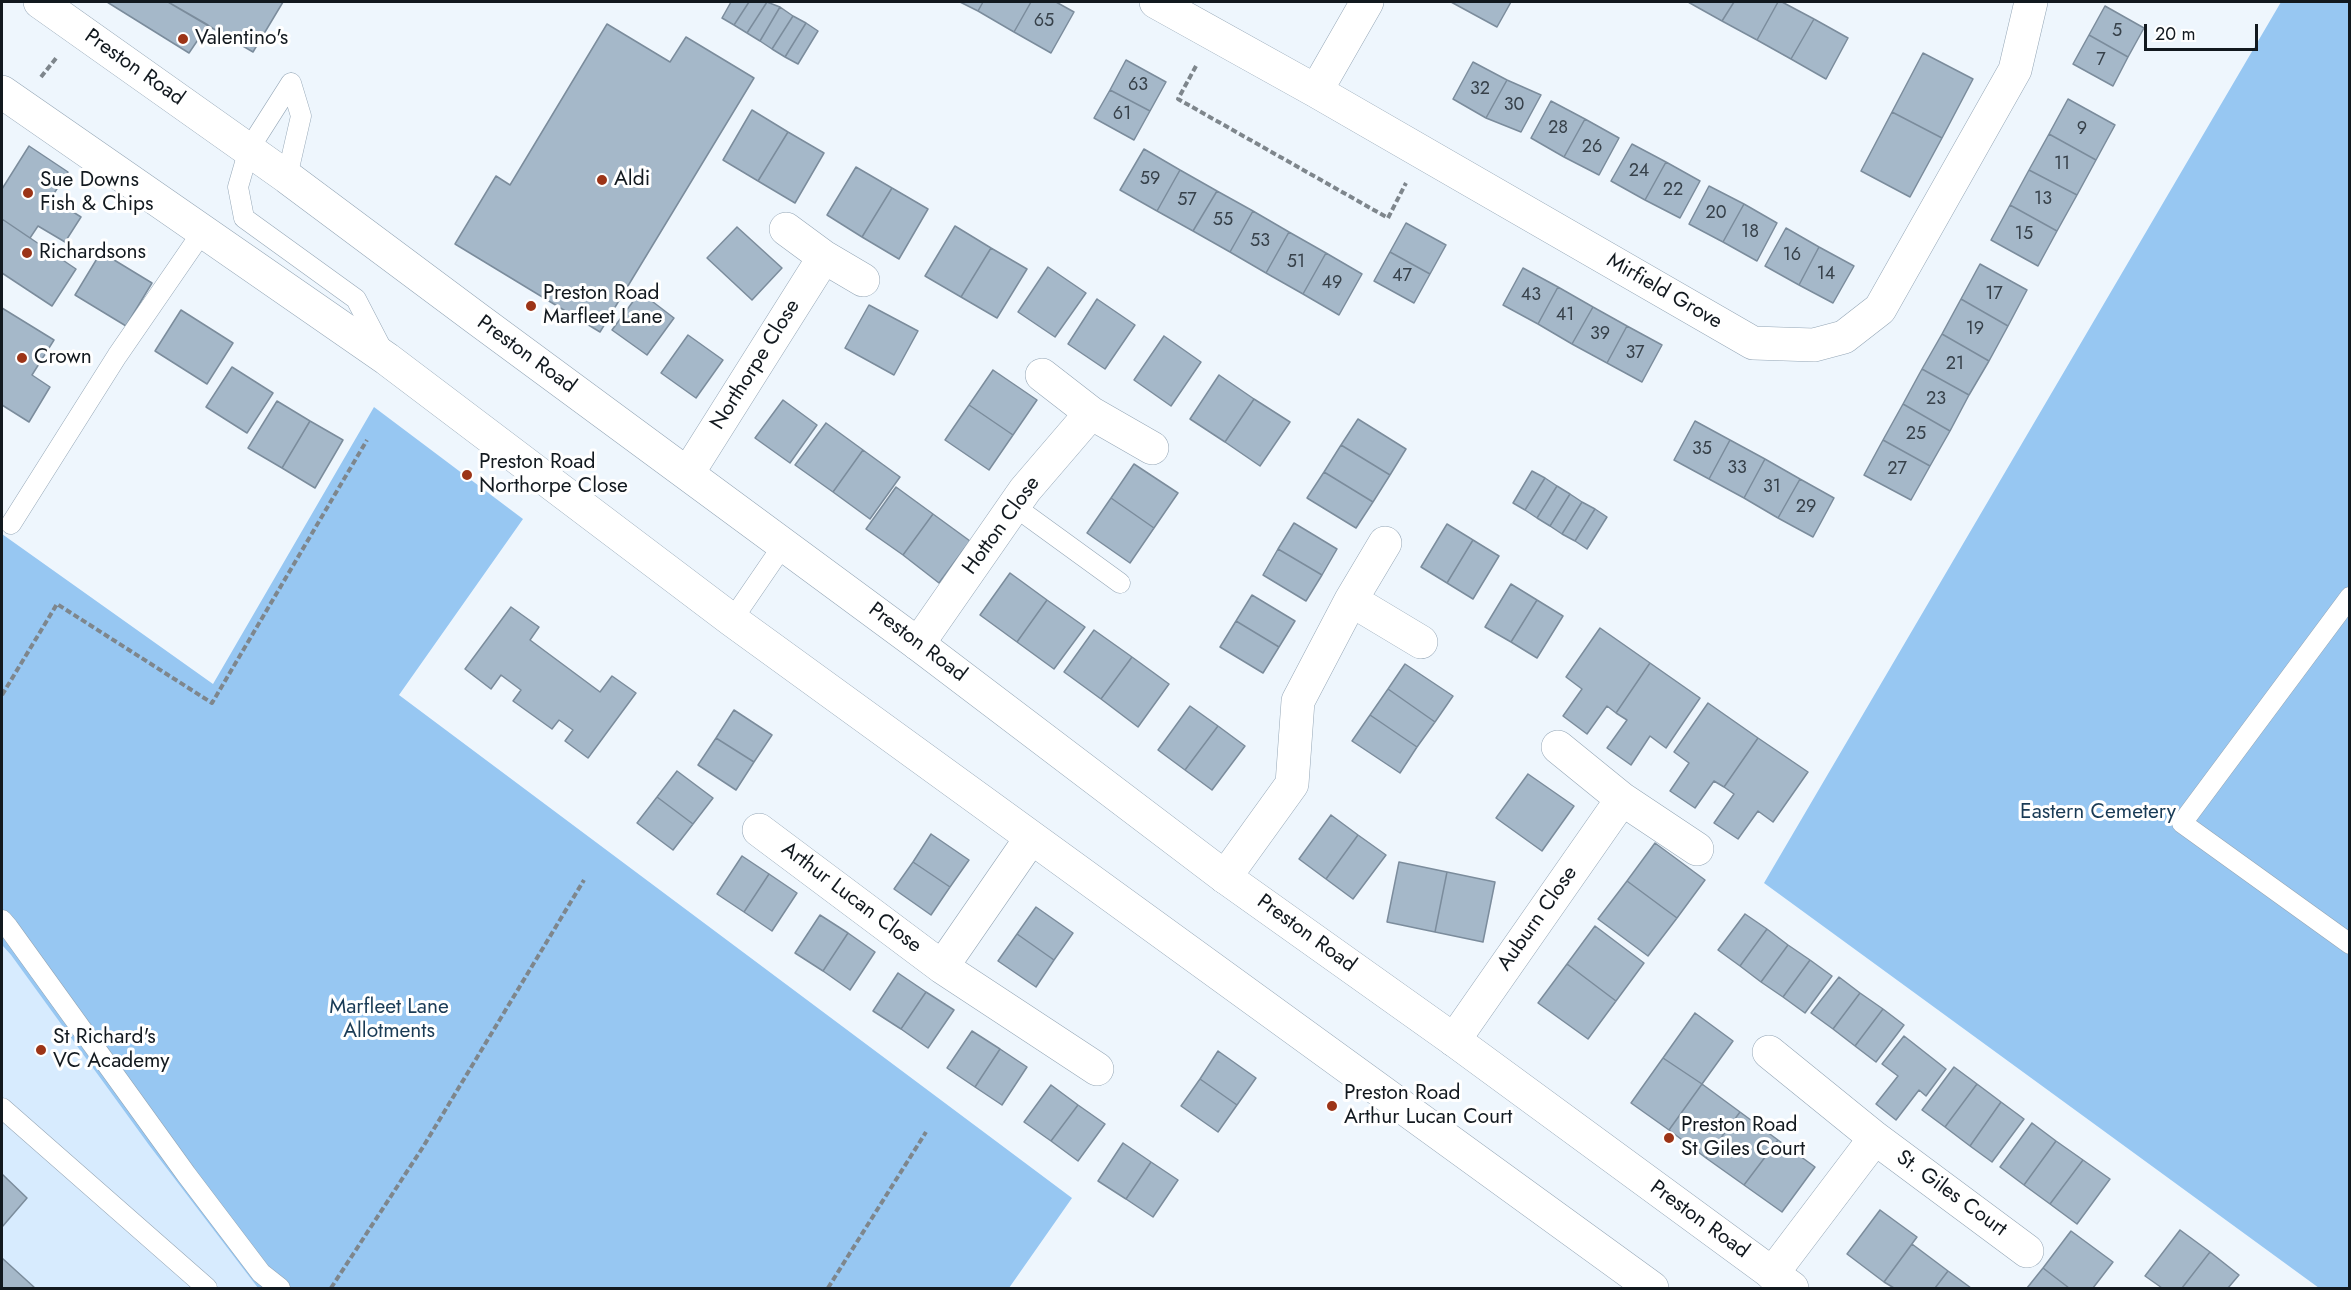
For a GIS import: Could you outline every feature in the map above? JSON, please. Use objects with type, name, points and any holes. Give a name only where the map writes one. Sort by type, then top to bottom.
[{"type":"street","name":"Preston Road","points":[[40,2],[249,149],[784,544],[1225,877],[1454,1040],[1782,1281]]},
{"type":"street","name":"Mirfield Grove","points":[[1156,2],[1316,91],[1753,343],[1814,345],[1844,337],[1880,309],[2015,70],[2031,2]]},
{"type":"street","points":[[1316,91],[1367,2]]},
{"type":"street","points":[[11,99],[387,359],[732,620],[1652,1288]]},
{"type":"street","points":[[786,229],[863,280]]},
{"type":"street","name":"Northorpe Close","points":[[688,473],[824,256]]},
{"type":"street","points":[[1041,375],[1091,413],[1152,448]]},
{"type":"street","name":"Hotton Close","points":[[918,644],[1014,506],[1091,413]]},
{"type":"street","points":[[1225,877],[1292,784],[1298,701],[1351,600],[1385,543]]},
{"type":"street","points":[[1351,600],[1421,642]]},
{"type":"street","points":[[1558,747],[1622,799],[1697,849]]},
{"type":"street","name":"Auburn Close","points":[[1454,1040],[1622,799]]},
{"type":"street","name":"Arthur Lucan Close","points":[[759,830],[942,967],[1097,1069]]},
{"type":"street","name":"Arthur Lucan Close","points":[[942,967],[1031,838]]},
{"type":"street","name":"St. Giles Court","points":[[1769,1052],[1875,1138],[2027,1251]]},
{"type":"street","name":"St. Giles Court","points":[[1782,1281],[1875,1138]]},
{"type":"lane","points":[[287,177],[301,116],[291,82],[249,149],[238,187],[244,218],[357,299],[387,359]]},
{"type":"lane","points":[[11,524],[117,356],[203,231]]},
{"type":"lane","points":[[1014,506],[1120,583]]},
{"type":"lane","points":[[732,620],[784,544]]},
{"type":"lane","points":[[2349,597],[2182,823],[2349,944]]},
{"type":"lane","points":[[2,920],[186,1174],[261,1273],[280,1288]]},
{"type":"lane","points":[[2,1108],[207,1288]]},
{"type":"path","points":[[11,99],[78,29]]},
{"type":"path","points":[[1213,33],[1178,99],[1188,105],[1388,218],[1422,152]]},
{"type":"path","points":[[2,695],[57,604],[212,703],[367,440]]},
{"type":"path","points":[[332,1288],[423,1147],[584,880]]},
{"type":"path","points":[[828,1288],[926,1132]]},
{"type":"shaded area","name":"St Richard's VC Academy","points":[[2,945],[11,955],[258,1288],[2,1288]]},
{"type":"green space","name":"Eastern Cemetery","points":[[2281,2],[2349,2],[2349,1288],[2319,1288],[1764,883]]},
{"type":"green space","name":"Marfleet Lane Allotments","points":[[374,407],[523,519],[399,695],[1072,1198],[1009,1288],[258,1288],[149,1145],[2,945],[2,534],[213,684]]},
{"type":"building","name":"Valentino's","points":[[107,2],[168,2],[208,25],[189,53]]},
{"type":"building","points":[[168,2],[283,2],[253,52]]},
{"type":"building","points":[[731,2],[749,2],[734,25],[722,18]]},
{"type":"building","points":[[749,2],[767,2],[747,33],[734,25]]},
{"type":"building","points":[[767,2],[780,7],[760,41],[747,33]]},
{"type":"building","points":[[960,2],[983,2],[978,11]]},
{"type":"building","points":[[983,2],[1031,2],[1014,32],[978,11]]},
{"type":"building","points":[[1031,2],[1056,2],[1074,12],[1051,53],[1014,32]]},
{"type":"building","points":[[1451,2],[1511,2],[1497,27]]},
{"type":"building","points":[[1688,2],[1734,2],[1722,21]]},
{"type":"building","points":[[1734,2],[1778,2],[1757,40],[1722,21]]},
{"type":"building","points":[[1778,2],[1814,19],[1791,59],[1757,40]]},
{"type":"building","points":[[2105,6],[2144,28],[2128,57],[2089,35]]},
{"type":"building","points":[[780,7],[793,16],[772,49],[760,41]]},
{"type":"building","points":[[793,16],[806,23],[785,57],[772,49]]},
{"type":"building","points":[[1814,19],[1848,38],[1826,79],[1791,59]]},
{"type":"building","points":[[806,23],[818,31],[798,64],[785,57]]},
{"type":"building","name":"Aldi","points":[[607,24],[670,62],[686,37],[754,78],[600,332],[455,244],[496,176],[510,185]]},
{"type":"building","points":[[2089,35],[2128,57],[2113,86],[2073,64]]},
{"type":"building","points":[[1923,53],[1973,79],[1942,138],[1892,112]]},
{"type":"building","points":[[1126,60],[1166,82],[1150,111],[1110,90]]},
{"type":"building","points":[[1473,62],[1507,80],[1486,118],[1453,99]]},
{"type":"building","points":[[1507,80],[1541,95],[1521,132],[1486,118]]},
{"type":"building","points":[[1110,90],[1150,111],[1134,140],[1094,118]]},
{"type":"building","points":[[2068,99],[2115,125],[2096,160],[2049,134]]},
{"type":"building","points":[[1551,101],[1585,119],[1564,157],[1531,138]]},
{"type":"building","points":[[752,110],[788,132],[758,181],[723,160]]},
{"type":"building","points":[[1892,112],[1942,138],[1910,197],[1861,171]]},
{"type":"building","points":[[1585,119],[1619,138],[1599,175],[1564,157]]},
{"type":"building","points":[[788,132],[824,153],[795,203],[758,181]]},
{"type":"building","points":[[2049,134],[2096,160],[2077,195],[2029,170]]},
{"type":"building","points":[[1632,144],[1666,162],[1645,200],[1611,181]]},
{"type":"building","name":"Sue Downs Fish & Chips","points":[[29,146],[68,172],[51,198],[81,217],[65,242],[38,226],[30,238],[2,219],[2,189]]},
{"type":"building","points":[[1144,149],[1180,170],[1157,211],[1120,190]]},
{"type":"building","points":[[1666,162],[1700,181],[1680,218],[1645,200]]},
{"type":"building","points":[[856,167],[892,188],[862,237],[827,215]]},
{"type":"building","points":[[1180,170],[1217,191],[1193,231],[1157,211]]},
{"type":"building","points":[[2029,170],[2077,195],[2057,231],[2010,205]]},
{"type":"building","points":[[1709,186],[1744,204],[1723,242],[1689,224]]},
{"type":"building","points":[[892,188],[928,209],[899,259],[862,237]]},
{"type":"building","points":[[1217,191],[1253,211],[1230,252],[1193,231]]},
{"type":"building","points":[[1744,204],[1777,223],[1757,261],[1723,242]]},
{"type":"building","points":[[2010,205],[2057,231],[2038,266],[1991,240]]},
{"type":"building","points":[[1253,211],[1289,232],[1266,273],[1230,252]]},
{"type":"building","name":"Richardsons","points":[[2,219],[76,269],[52,306],[2,273]]},
{"type":"building","points":[[1406,223],[1446,245],[1430,274],[1390,252]]},
{"type":"building","points":[[955,226],[991,248],[961,297],[925,276]]},
{"type":"building","points":[[737,227],[782,268],[752,300],[707,258]]},
{"type":"building","points":[[1786,228],[1819,247],[1799,285],[1765,266]]},
{"type":"building","points":[[1289,232],[1326,253],[1303,294],[1266,273]]},
{"type":"building","points":[[1819,247],[1854,266],[1833,303],[1799,285]]},
{"type":"building","points":[[991,248],[1027,269],[997,318],[961,297]]},
{"type":"building","points":[[101,252],[152,283],[126,326],[75,295]]},
{"type":"building","points":[[1390,252],[1430,274],[1414,303],[1374,281]]},
{"type":"building","points":[[1326,253],[1362,274],[1339,315],[1303,294]]},
{"type":"building","points":[[1980,264],[2027,290],[2008,326],[1961,299]]},
{"type":"building","points":[[1048,267],[1086,293],[1055,337],[1018,312]]},
{"type":"building","points":[[1523,268],[1558,287],[1538,324],[1503,305]]},
{"type":"building","points":[[1558,287],[1593,307],[1572,344],[1538,324]]},
{"type":"building","points":[[640,292],[674,318],[647,355],[612,330]]},
{"type":"building","points":[[1097,299],[1135,325],[1105,369],[1068,344]]},
{"type":"building","points":[[1961,299],[2008,326],[1989,361],[1942,334]]},
{"type":"building","points":[[869,305],[918,331],[894,375],[845,348]]},
{"type":"building","points":[[1593,307],[1627,326],[1607,363],[1572,344]]},
{"type":"building","name":"Crown","points":[[2,308],[54,340],[32,375],[50,387],[29,422],[2,405]]},
{"type":"building","points":[[181,310],[233,343],[207,384],[155,351]]},
{"type":"building","points":[[1627,326],[1662,345],[1642,382],[1607,363]]},
{"type":"building","points":[[1942,334],[1989,361],[1969,395],[1922,369]]},
{"type":"building","points":[[688,335],[723,360],[696,398],[661,373]]},
{"type":"building","points":[[1164,336],[1201,362],[1171,406],[1134,380]]},
{"type":"building","points":[[232,367],[273,393],[247,433],[206,407]]},
{"type":"building","points":[[1922,369],[1969,395],[1950,431],[1903,404]]},
{"type":"building","points":[[993,370],[1037,400],[1013,435],[969,405]]},
{"type":"building","points":[[1219,375],[1254,399],[1225,442],[1190,419]]},
{"type":"building","points":[[1254,399],[1290,422],[1260,466],[1225,442]]},
{"type":"building","points":[[783,400],[817,425],[790,463],[755,438]]},
{"type":"building","points":[[277,401],[310,421],[282,468],[248,448]]},
{"type":"building","points":[[1903,404],[1950,431],[1930,466],[1883,440]]},
{"type":"building","points":[[969,405],[1013,435],[989,470],[945,440]]},
{"type":"building","points":[[1358,419],[1406,449],[1390,475],[1341,445]]},
{"type":"building","points":[[310,421],[343,440],[315,488],[282,468]]},
{"type":"building","points":[[1695,421],[1730,440],[1709,479],[1674,460]]},
{"type":"building","points":[[826,423],[863,450],[833,492],[795,465]]},
{"type":"building","points":[[1730,440],[1765,459],[1744,498],[1709,479]]},
{"type":"building","points":[[1883,440],[1930,466],[1911,500],[1864,475]]},
{"type":"building","points":[[1341,445],[1390,475],[1373,502],[1324,472]]},
{"type":"building","points":[[863,450],[900,477],[870,519],[833,492]]},
{"type":"building","points":[[1765,459],[1800,479],[1778,518],[1744,498]]},
{"type":"building","points":[[1134,464],[1178,493],[1154,528],[1111,498]]},
{"type":"building","points":[[1532,471],[1545,478],[1525,510],[1513,503]]},
{"type":"building","points":[[1324,472],[1373,502],[1356,528],[1307,498]]},
{"type":"building","points":[[1545,478],[1557,486],[1537,518],[1525,510]]},
{"type":"building","points":[[1800,479],[1834,498],[1813,537],[1778,518]]},
{"type":"building","points":[[1557,486],[1570,494],[1550,526],[1537,518]]},
{"type":"building","points":[[896,487],[933,514],[903,555],[866,529]]},
{"type":"building","points":[[1570,494],[1582,502],[1562,534],[1550,526]]},
{"type":"building","points":[[1111,498],[1154,528],[1130,563],[1087,533]]},
{"type":"building","points":[[1582,502],[1595,509],[1575,541],[1562,534]]},
{"type":"building","points":[[1595,509],[1607,517],[1587,549],[1575,541]]},
{"type":"building","points":[[933,514],[970,541],[939,583],[903,555]]},
{"type":"building","points":[[1294,523],[1337,549],[1322,575],[1278,549]]},
{"type":"building","points":[[1447,524],[1473,540],[1447,583],[1421,567]]},
{"type":"building","points":[[1473,540],[1499,556],[1473,599],[1447,583]]},
{"type":"building","points":[[1278,549],[1322,575],[1306,601],[1263,575]]},
{"type":"building","points":[[1010,573],[1047,600],[1017,642],[980,615]]},
{"type":"building","points":[[1511,584],[1537,600],[1511,642],[1485,627]]},
{"type":"building","points":[[1252,595],[1295,621],[1279,647],[1236,621]]},
{"type":"building","points":[[1047,600],[1085,627],[1054,669],[1017,642]]},
{"type":"building","points":[[1537,600],[1563,616],[1537,658],[1511,642]]},
{"type":"building","points":[[511,607],[539,627],[530,640],[600,692],[612,676],[636,693],[588,758],[565,741],[573,730],[559,720],[552,729],[513,701],[521,690],[501,675],[491,689],[465,669]]},
{"type":"building","points":[[1236,621],[1279,647],[1263,673],[1220,647]]},
{"type":"building","points":[[1600,628],[1650,663],[1616,713],[1607,706],[1587,734],[1563,716],[1582,689],[1566,677]]},
{"type":"building","points":[[1094,630],[1132,657],[1101,699],[1064,672]]},
{"type":"building","points":[[1132,657],[1169,684],[1138,727],[1101,699]]},
{"type":"building","points":[[1650,663],[1700,698],[1666,748],[1650,736],[1631,765],[1607,748],[1627,720],[1616,713]]},
{"type":"building","points":[[1405,664],[1453,696],[1435,722],[1388,689]]},
{"type":"building","points":[[1388,689],[1435,722],[1417,747],[1370,715]]},
{"type":"building","points":[[1708,703],[1758,738],[1724,787],[1714,781],[1695,808],[1670,791],[1689,763],[1674,752]]},
{"type":"building","points":[[1190,706],[1218,726],[1185,770],[1158,750]]},
{"type":"building","points":[[734,710],[772,735],[754,762],[716,738]]},
{"type":"building","points":[[1370,715],[1417,747],[1400,773],[1352,741]]},
{"type":"building","points":[[1218,726],[1245,746],[1212,790],[1185,770]]},
{"type":"building","points":[[716,738],[754,762],[736,790],[698,765]]},
{"type":"building","points":[[1758,738],[1808,772],[1773,822],[1758,811],[1738,839],[1714,823],[1734,794],[1724,787]]},
{"type":"building","points":[[677,771],[713,798],[693,824],[657,797]]},
{"type":"building","points":[[1528,774],[1574,806],[1542,851],[1496,818]]},
{"type":"building","points":[[657,797],[693,824],[673,850],[637,823]]},
{"type":"building","points":[[1331,815],[1358,835],[1326,879],[1299,859]]},
{"type":"building","points":[[931,834],[969,860],[950,887],[913,862]]},
{"type":"building","points":[[1358,835],[1386,855],[1353,899],[1326,879]]},
{"type":"building","points":[[1655,843],[1705,880],[1677,918],[1627,881]]},
{"type":"building","points":[[742,856],[769,874],[744,912],[717,894]]},
{"type":"building","points":[[913,862],[950,887],[931,915],[894,889]]},
{"type":"building","points":[[1399,862],[1447,872],[1435,932],[1387,922]]},
{"type":"building","points":[[1447,872],[1495,882],[1483,942],[1435,932]]},
{"type":"building","points":[[769,874],[797,893],[772,931],[744,912]]},
{"type":"building","points":[[1627,881],[1677,918],[1648,956],[1598,919]]},
{"type":"building","points":[[1036,907],[1073,933],[1054,960],[1017,934]]},
{"type":"building","points":[[1745,914],[1767,929],[1740,966],[1718,950]]},
{"type":"building","points":[[820,915],[848,933],[823,971],[795,953]]},
{"type":"building","points":[[1595,926],[1644,963],[1616,1001],[1567,964]]},
{"type":"building","points":[[1767,929],[1788,945],[1761,982],[1740,966]]},
{"type":"building","points":[[848,933],[875,952],[850,990],[823,971]]},
{"type":"building","points":[[1017,934],[1054,960],[1036,987],[998,961]]},
{"type":"building","points":[[1788,945],[1810,960],[1783,997],[1761,982]]},
{"type":"building","points":[[1810,960],[1832,976],[1805,1013],[1783,997]]},
{"type":"building","points":[[1567,964],[1616,1001],[1588,1039],[1538,1003]]},
{"type":"building","points":[[898,973],[926,992],[901,1029],[873,1011]]},
{"type":"building","points":[[1839,977],[1860,993],[1833,1029],[1811,1013]]},
{"type":"building","points":[[926,992],[954,1010],[928,1048],[901,1029]]},
{"type":"building","points":[[1860,993],[1883,1009],[1855,1046],[1833,1029]]},
{"type":"building","points":[[1883,1009],[1904,1025],[1876,1062],[1855,1046]]},
{"type":"building","points":[[1695,1013],[1733,1041],[1702,1084],[1663,1058]]},
{"type":"building","points":[[972,1031],[1000,1049],[975,1087],[947,1068]]},
{"type":"building","points":[[1904,1036],[1946,1069],[1926,1096],[1919,1090],[1896,1120],[1876,1104],[1898,1076],[1882,1064]]},
{"type":"building","points":[[1000,1049],[1027,1067],[1002,1105],[975,1087]]},
{"type":"building","points":[[1218,1051],[1256,1078],[1237,1105],[1200,1079]]},
{"type":"building","points":[[1663,1058],[1702,1084],[1669,1130],[1631,1103]]},
{"type":"building","points":[[1954,1067],[1977,1084],[1945,1127],[1922,1110]]},
{"type":"building","points":[[1200,1079],[1237,1105],[1218,1132],[1181,1106]]},
{"type":"building","points":[[1702,1084],[1740,1112],[1706,1158],[1669,1130]]},
{"type":"building","points":[[1977,1084],[2001,1102],[1970,1146],[1945,1127]]},
{"type":"building","points":[[1051,1085],[1078,1105],[1051,1141],[1024,1122]]},
{"type":"building","points":[[2001,1102],[2024,1119],[1992,1162],[1970,1146]]},
{"type":"building","points":[[1078,1105],[1105,1124],[1078,1161],[1051,1141]]},
{"type":"building","points":[[1740,1112],[1778,1140],[1744,1185],[1706,1158]]},
{"type":"building","points":[[2032,1123],[2056,1141],[2024,1185],[2000,1167]]},
{"type":"building","points":[[1778,1140],[1815,1167],[1782,1212],[1744,1185]]},
{"type":"building","points":[[2056,1141],[2083,1160],[2050,1204],[2024,1185]]},
{"type":"building","points":[[1123,1143],[1151,1162],[1126,1199],[1098,1181]]},
{"type":"building","points":[[2083,1160],[2110,1179],[2077,1224],[2050,1204]]},
{"type":"building","points":[[1151,1162],[1178,1180],[1153,1217],[1126,1199]]},
{"type":"building","points":[[2,1174],[27,1198],[2,1227]]},
{"type":"building","points":[[1880,1210],[1917,1237],[1884,1282],[1847,1254]]},
{"type":"building","points":[[2180,1230],[2210,1252],[2182,1288],[2162,1288],[2145,1276]]},
{"type":"building","points":[[2071,1231],[2113,1262],[2093,1288],[2069,1288],[2043,1268]]},
{"type":"building","points":[[1912,1244],[1948,1271],[1935,1288],[1894,1288],[1884,1282]]},
{"type":"building","points":[[2210,1252],[2239,1275],[2228,1288],[2182,1288]]},
{"type":"building","points":[[2,1258],[35,1288],[2,1288]]},
{"type":"building","points":[[2043,1268],[2069,1288],[2027,1288]]},
{"type":"building","points":[[1948,1271],[1971,1288],[1935,1288]]},
{"type":"place","name":"Valentino's","points":[[183,39]]},
{"type":"place","name":"Aldi","points":[[602,180]]},
{"type":"place","name":"Sue Downs Fish & Chips","points":[[28,193]]},
{"type":"place","name":"Richardsons","points":[[27,253]]},
{"type":"place","name":"Preston Road Marfleet Lane","points":[[531,306]]},
{"type":"place","name":"Crown","points":[[22,358]]},
{"type":"place","name":"Preston Road Northorpe Close","points":[[467,475]]},
{"type":"place","name":"St Richard's VC Academy","points":[[41,1050]]},
{"type":"place","name":"Preston Road Arthur Lucan Court","points":[[1332,1106]]},
{"type":"place","name":"Preston Road St Giles Court","points":[[1669,1138]]}]
